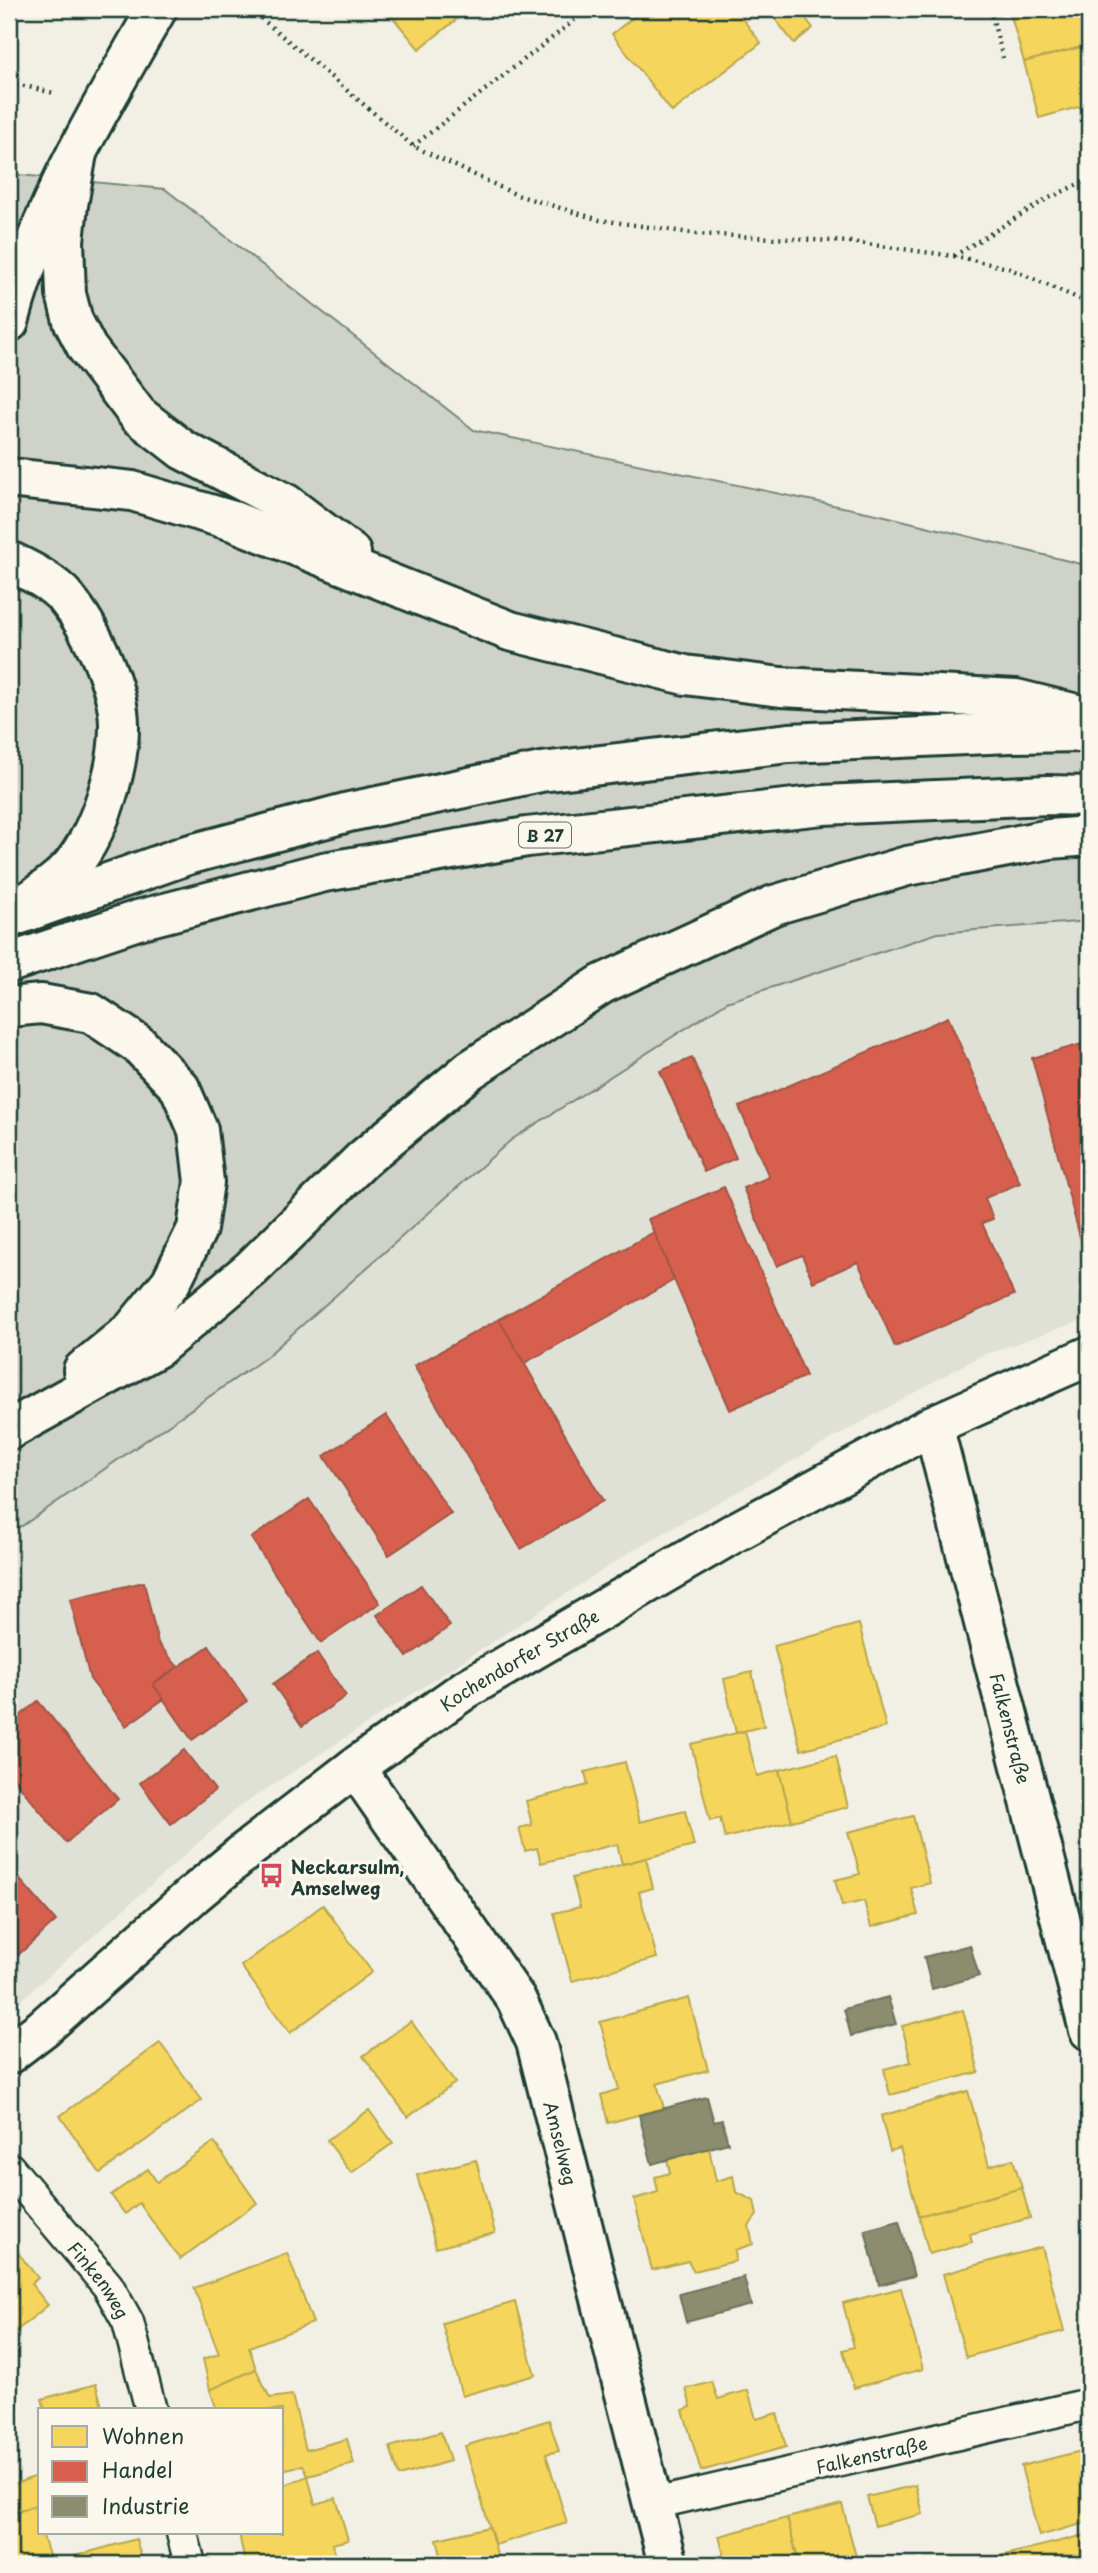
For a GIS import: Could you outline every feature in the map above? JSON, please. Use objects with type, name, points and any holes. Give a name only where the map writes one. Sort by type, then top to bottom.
[{"type":"main road","points":[[9,322],[19,282],[77,153],[157,9]]},
{"type":"main road","points":[[77,153],[64,241],[66,295],[73,321],[87,348],[138,415],[183,450],[285,503],[389,582]]},
{"type":"main road","points":[[9,478],[132,491],[233,521],[510,631],[685,675],[781,687],[1016,699],[1089,717]]},
{"type":"main road","points":[[9,561],[29,570],[65,597],[89,631],[110,677],[120,725],[112,776],[98,821],[74,864],[9,917]]},
{"type":"main road","points":[[9,917],[187,855],[349,812],[541,772],[789,743],[1089,732]]},
{"type":"main road","name":"B 27","points":[[9,962],[138,920],[324,872],[527,837],[823,805],[1048,795],[1089,796]]},
{"type":"main road","points":[[9,1430],[157,1348],[251,1269],[363,1159],[470,1070],[602,984],[774,905],[907,866],[1050,839],[1089,836]]},
{"type":"main road","points":[[9,1007],[41,1004],[90,1013],[139,1045],[180,1088],[198,1130],[204,1182],[197,1229],[171,1282],[132,1329],[48,1398],[9,1424]]},
{"type":"main road","name":"Kochendorfer Straße","points":[[9,2054],[43,2028],[194,1894],[355,1766],[489,1676],[732,1534],[933,1426],[1089,1356]]},
{"type":"main road","name":"Falkenstraße","points":[[933,1426],[1082,1970],[1089,2029]]},
{"type":"main road","name":"Amselweg","points":[[355,1766],[516,1999],[536,2042],[668,2564]]},
{"type":"lane","name":"Finkenweg","points":[[9,2168],[108,2286],[128,2322],[150,2408]]},
{"type":"lane","name":"Falkenstraße","points":[[653,2504],[1089,2404]]},
{"type":"lane","points":[[182,2534],[190,2564]]},
{"type":"path","points":[[250,9],[413,146],[517,195],[600,220],[696,234],[851,242],[954,256],[1008,268],[1089,303]]},
{"type":"path","points":[[413,146],[589,9]]},
{"type":"path","points":[[990,9],[1003,58]]},
{"type":"path","points":[[954,256],[1045,200],[1089,179]]},
{"type":"shaded area","points":[[9,174],[165,189],[474,430],[881,515],[1089,566],[1089,921],[938,933],[727,1002],[511,1140],[265,1358],[22,1526],[9,1529]]},
{"type":"shaded area","points":[[1089,921],[1089,1318],[978,1357],[635,1549],[239,1807],[9,2011],[9,1529],[22,1526],[265,1358],[511,1140],[727,1002],[938,933]]},
{"type":"building: Wohnen","points":[[386,9],[470,9],[419,49]]},
{"type":"building: Wohnen","points":[[644,9],[735,9],[761,43],[672,112],[612,34]]},
{"type":"building: Wohnen","points":[[767,9],[799,9],[813,28],[794,43]]},
{"type":"building: Wohnen","points":[[1009,9],[1089,9],[1089,45],[1024,62]]},
{"type":"building: Wohnen","points":[[1089,45],[1089,104],[1039,118],[1024,62]]},
{"type":"building: Wohnen","points":[[1089,1559],[1089,1598],[1079,1562]]},
{"type":"building: Wohnen","points":[[859,1624],[886,1727],[801,1750],[774,1646]]},
{"type":"building: Wohnen","points":[[752,1672],[764,1726],[736,1733],[724,1679]]},
{"type":"building: Wohnen","points":[[745,1731],[757,1776],[779,1770],[792,1821],[725,1838],[720,1818],[710,1821],[691,1744]]},
{"type":"building: Wohnen","points":[[836,1756],[848,1807],[792,1821],[779,1770]]},
{"type":"building: Wohnen","points":[[625,1762],[640,1822],[685,1811],[694,1846],[622,1864],[617,1844],[541,1863],[537,1848],[525,1851],[519,1828],[532,1825],[526,1801],[588,1785],[585,1772]]},
{"type":"building: Wohnen","points":[[913,1816],[930,1883],[911,1888],[918,1915],[871,1927],[864,1901],[842,1906],[835,1880],[860,1874],[848,1832]]},
{"type":"building: Wohnen","points":[[646,1858],[653,1888],[639,1892],[657,1958],[572,1981],[554,1913],[580,1907],[572,1878]]},
{"type":"building: Wohnen","points":[[323,1905],[372,1972],[290,2033],[241,1966]]},
{"type":"building: Wohnen","points":[[689,1998],[708,2070],[657,2084],[664,2108],[608,2123],[601,2095],[619,2089],[600,2022]]},
{"type":"building: Wohnen","points":[[963,2010],[979,2072],[890,2095],[884,2069],[911,2062],[902,2026]]},
{"type":"building: Wohnen","points":[[411,2021],[455,2083],[408,2117],[363,2056]]},
{"type":"building: Wohnen","points":[[160,2043],[202,2100],[100,2173],[60,2116]]},
{"type":"building: Wohnen","points":[[968,2091],[989,2166],[1013,2159],[1022,2188],[919,2216],[900,2148],[890,2151],[881,2116]]},
{"type":"building: Wohnen","points":[[369,2110],[393,2143],[351,2173],[327,2140]]},
{"type":"building: Wohnen","points":[[214,2142],[257,2203],[180,2259],[139,2203],[125,2214],[111,2195],[148,2169],[157,2182]]},
{"type":"building: Wohnen","points":[[709,2148],[716,2181],[733,2176],[736,2192],[754,2201],[757,2215],[749,2226],[753,2244],[735,2250],[736,2261],[694,2271],[688,2261],[652,2270],[634,2199],[658,2192],[655,2177],[670,2173],[667,2159]]},
{"type":"building: Wohnen","points":[[476,2160],[495,2233],[436,2248],[417,2175]]},
{"type":"building: Wohnen","points":[[1022,2188],[1030,2218],[970,2234],[972,2242],[929,2254],[919,2216]]},
{"type":"building: Wohnen","points":[[9,2241],[38,2278],[31,2284],[48,2305],[9,2337]]},
{"type":"building: Wohnen","points":[[1042,2247],[1064,2331],[966,2357],[943,2274]]},
{"type":"building: Wohnen","points":[[287,2253],[313,2323],[249,2347],[256,2369],[210,2390],[203,2359],[219,2354],[194,2288]]},
{"type":"building: Wohnen","points":[[901,2288],[923,2369],[854,2388],[843,2350],[854,2347],[843,2303]]},
{"type":"building: Wohnen","points":[[515,2302],[535,2375],[462,2396],[442,2323]]},
{"type":"building: Wohnen","points":[[256,2369],[270,2398],[292,2395],[306,2450],[347,2439],[354,2464],[308,2476],[303,2465],[284,2470],[284,2408],[216,2408],[210,2390]]},
{"type":"building: Wohnen","points":[[712,2382],[718,2399],[748,2390],[756,2419],[777,2413],[786,2447],[701,2471],[683,2410],[691,2407],[686,2389]]},
{"type":"building: Wohnen","points":[[96,2384],[102,2408],[44,2408],[42,2399]]},
{"type":"building: Wohnen","points":[[549,2420],[559,2451],[546,2454],[567,2523],[495,2545],[465,2446]]},
{"type":"building: Wohnen","points":[[441,2432],[450,2461],[399,2476],[390,2447]]},
{"type":"building: Wohnen","points":[[1089,2449],[1089,2522],[1039,2536],[1021,2466]]},
{"type":"building: Wohnen","points":[[9,2467],[14,2484],[38,2476],[38,2504],[9,2515]]},
{"type":"building: Wohnen","points":[[308,2476],[315,2504],[336,2498],[348,2540],[332,2544],[337,2564],[245,2564],[239,2534],[284,2534],[284,2485]]},
{"type":"building: Wohnen","points":[[916,2485],[923,2514],[875,2526],[867,2497]]},
{"type":"building: Wohnen","points":[[842,2504],[858,2564],[799,2564],[787,2518]]},
{"type":"building: Wohnen","points":[[34,2506],[38,2534],[42,2534],[51,2562],[9,2564],[9,2515]]},
{"type":"building: Wohnen","points":[[787,2518],[799,2564],[726,2564],[719,2536]]},
{"type":"building: Wohnen","points":[[489,2527],[500,2564],[443,2564],[437,2539]]},
{"type":"building: Wohnen","points":[[1089,2534],[1089,2564],[994,2564],[992,2558]]},
{"type":"building: Wohnen","points":[[136,2539],[143,2564],[77,2564],[75,2556]]},
{"type":"building: Handel","points":[[948,1017],[1020,1183],[985,1198],[993,1219],[982,1223],[1014,1295],[895,1347],[858,1262],[813,1282],[802,1255],[777,1266],[743,1188],[769,1177],[739,1107]]},
{"type":"building: Handel","points":[[1089,1042],[1089,1246],[1083,1248],[1032,1058]]},
{"type":"building: Handel","points":[[692,1058],[736,1158],[704,1172],[660,1071]]},
{"type":"building: Handel","points":[[724,1187],[806,1376],[730,1410],[648,1219]]},
{"type":"building: Handel","points":[[654,1232],[674,1280],[523,1364],[499,1319]]},
{"type":"building: Handel","points":[[499,1319],[603,1501],[521,1549],[414,1366]]},
{"type":"building: Handel","points":[[386,1415],[451,1514],[389,1555],[324,1456]]},
{"type":"building: Handel","points":[[309,1499],[380,1603],[321,1643],[251,1538]]},
{"type":"building: Handel","points":[[144,1582],[158,1643],[178,1667],[153,1684],[164,1699],[126,1726],[90,1679],[70,1599]]},
{"type":"building: Handel","points":[[421,1585],[450,1626],[407,1657],[377,1615]]},
{"type":"building: Handel","points":[[209,1646],[247,1701],[192,1740],[153,1684]]},
{"type":"building: Handel","points":[[317,1653],[346,1696],[302,1726],[273,1684]]},
{"type":"building: Handel","points":[[38,1701],[118,1799],[66,1843],[9,1773],[9,1725]]},
{"type":"building: Handel","points":[[184,1750],[215,1790],[171,1824],[140,1783]]},
{"type":"building: Handel","points":[[9,1867],[56,1921],[18,1955],[9,1945]]},
{"type":"building: Industrie","points":[[970,1945],[979,1976],[932,1989],[924,1957]]},
{"type":"building: Industrie","points":[[888,1997],[896,2024],[851,2036],[844,2009]]},
{"type":"building: Industrie","points":[[707,2097],[714,2122],[722,2120],[728,2143],[652,2164],[639,2115]]},
{"type":"building: Industrie","points":[[899,2221],[914,2276],[879,2285],[865,2230]]},
{"type":"building: Industrie","points":[[744,2277],[751,2305],[686,2322],[679,2294]]},
{"type":"place","name":"Neckarsulm, Amselweg","points":[[271,1876]]}]
